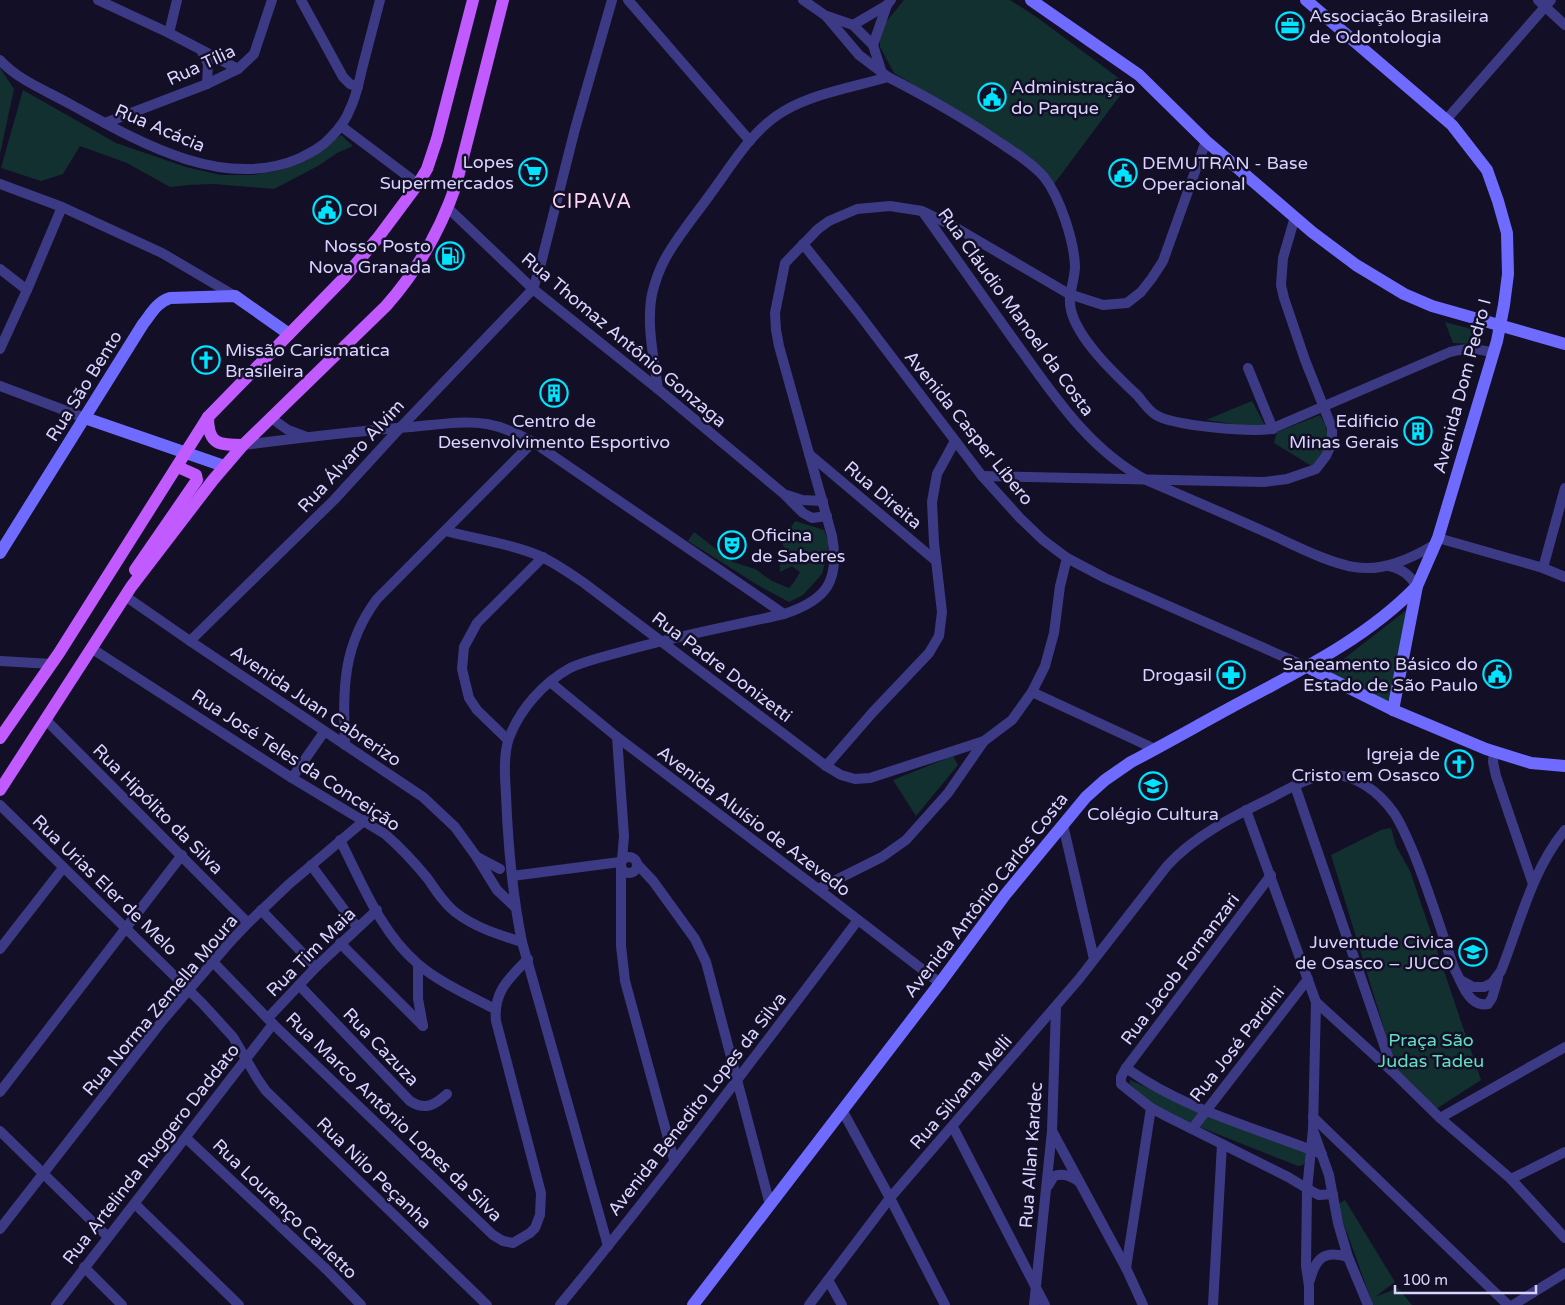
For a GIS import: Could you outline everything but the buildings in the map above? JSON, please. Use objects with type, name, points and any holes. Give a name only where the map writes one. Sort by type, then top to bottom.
[{"type":"main road","points":[[0,738],[52,664],[208,417],[349,272],[377,239],[418,184],[427,169],[437,139],[473,0]]},
{"type":"main road","points":[[0,790],[128,591],[224,466],[243,445],[386,306],[403,287],[421,261],[448,208],[456,185],[503,0]]},
{"type":"main road","points":[[208,417],[210,434],[216,442],[226,445],[243,445]]},
{"type":"main road","points":[[128,591],[136,568],[197,479],[196,475],[178,467]]},
{"type":"street","points":[[98,0],[169,33],[202,52],[238,69]]},
{"type":"street","points":[[169,33],[177,0]]},
{"type":"street","name":"Rua Tília","points":[[105,123],[207,84],[238,69],[254,54],[272,0]]},
{"type":"street","points":[[301,0],[343,77],[350,84],[358,87]]},
{"type":"street","name":"Rua Acácia","points":[[0,60],[14,73],[105,123],[191,161],[228,169],[262,169],[290,162],[315,150],[330,139],[341,126],[350,110],[358,87],[380,0]]},
{"type":"street","points":[[533,289],[543,257],[575,129],[612,0]]},
{"type":"street","points":[[628,0],[750,141]]},
{"type":"street","points":[[803,0],[826,16],[859,55],[885,74],[962,117],[1026,160],[1044,177],[1061,212],[1071,242],[1075,265],[1070,294],[1071,310],[1077,325],[1102,360],[1156,415],[1179,424],[1257,431],[1273,428],[1324,408],[1450,352],[1477,348],[1494,353]]},
{"type":"street","points":[[1032,0],[1138,75],[1206,141],[1335,250],[1404,294],[1432,306],[1565,344]]},
{"type":"street","name":"Avenida Dom Pedro I","points":[[1306,0],[1446,120],[1471,148],[1486,170],[1498,200],[1507,233],[1508,274],[1494,353],[1436,542],[1417,586]]},
{"type":"street","points":[[853,25],[889,2]]},
{"type":"street","points":[[873,45],[889,2]]},
{"type":"street","points":[[1446,120],[1545,2],[1565,25]]},
{"type":"street","points":[[826,16],[853,25],[873,45],[885,74]]},
{"type":"street","points":[[202,52],[208,64],[207,84]]},
{"type":"street","points":[[658,389],[650,309],[652,295],[659,270],[665,258],[691,220],[750,141],[782,112],[795,105],[885,74]]},
{"type":"street","points":[[341,126],[418,184]]},
{"type":"street","points":[[608,1246],[522,942],[515,907],[514,890],[507,871],[505,768],[508,740],[518,720],[526,707],[550,682],[570,668],[588,661],[662,641],[784,614],[803,608],[818,598],[825,590],[834,574],[834,547],[823,501],[779,346],[775,313],[785,263],[818,229],[829,221],[857,209],[890,206],[922,211],[953,226],[1070,294],[1103,305],[1127,303],[1141,292],[1163,261],[1206,141]]},
{"type":"street","points":[[0,184],[62,207],[162,253],[235,296],[289,334]]},
{"type":"street","points":[[0,349],[62,207]]},
{"type":"street","name":"Rua Thomaz Antônio Gonzaga","points":[[448,208],[533,289],[658,389],[808,516],[817,518],[827,516]]},
{"type":"street","name":"Rua Cláudio Manoel da Costa","points":[[922,211],[1072,419],[1098,446],[1128,470],[1146,480],[1337,562],[1355,567],[1373,568],[1388,565],[1414,556],[1436,542]]},
{"type":"street","points":[[982,476],[1264,482],[1287,479],[1316,469],[1326,456],[1332,443],[1332,428],[1287,308],[1282,285],[1283,258],[1295,217]]},
{"type":"street","name":"Avenida Casper Líbero","points":[[803,244],[856,310],[982,476],[1043,540],[1067,558],[1152,600],[1307,667]]},
{"type":"street","points":[[0,269],[27,290]]},
{"type":"street","name":"Rua Álvaro Alvim","points":[[190,641],[334,500],[533,289]]},
{"type":"street","name":"Rua São Bento","points":[[0,553],[154,309],[170,298],[235,296]]},
{"type":"street","points":[[1248,368],[1273,428]]},
{"type":"street","points":[[0,386],[85,418],[224,466]]},
{"type":"street","points":[[271,418],[288,430],[308,437]]},
{"type":"street","points":[[243,445],[400,428],[468,423],[503,427],[533,442],[784,614]]},
{"type":"street","points":[[826,766],[873,712],[929,653],[939,636],[942,612],[932,520],[933,489],[937,474],[955,441]]},
{"type":"street","points":[[345,745],[345,679],[349,655],[358,629],[366,614],[377,599],[446,532],[533,442]]},
{"type":"street","name":"Rua Direita","points":[[810,454],[936,561]]},
{"type":"street","points":[[1544,568],[1565,488]]},
{"type":"street","name":"Rua Thomaz Antônio Gonzaga","points":[[784,494],[802,500],[823,501]]},
{"type":"street","name":"Rua Padre Donizetti","points":[[446,532],[543,557],[584,583],[826,766],[841,775],[855,779],[870,778],[984,741]]},
{"type":"street","points":[[1436,542],[1544,568],[1565,577]]},
{"type":"street","points":[[508,740],[477,710],[469,698],[462,669],[464,647],[477,624],[543,557]]},
{"type":"street","points":[[818,889],[882,857],[906,840],[948,793],[984,741],[1012,720],[1032,692],[1045,666],[1054,633],[1060,586],[1067,558]]},
{"type":"street","points":[[1388,565],[1401,569],[1408,574],[1417,586],[1394,710]]},
{"type":"street","name":"Avenida Antônio Carlos Costa","points":[[693,1305],[940,983],[1005,895],[1086,797],[1105,780],[1131,762],[1307,667],[1384,618],[1417,586]]},
{"type":"street","name":"Avenida Juan Cabrerizo","points":[[128,591],[190,641],[324,732],[408,786],[432,805],[455,828],[476,856],[497,890],[515,907]]},
{"type":"street","name":"Rua José Teles da Conceição","points":[[91,648],[292,778],[365,820],[399,846],[454,911],[478,926],[522,942]]},
{"type":"street","points":[[0,661],[52,664]]},
{"type":"street","points":[[1307,667],[1394,710],[1494,752],[1532,763],[1565,766]]},
{"type":"street","name":"Avenida Aluísio de Azevedo","points":[[550,682],[617,738],[940,983]]},
{"type":"street","points":[[1032,692],[1155,749]]},
{"type":"street","name":"Rua Hipólito da Silva","points":[[45,719],[248,922]]},
{"type":"street","points":[[292,778],[324,732]]},
{"type":"street","points":[[617,738],[627,866],[620,897],[621,946],[627,988],[674,1160]]},
{"type":"street","points":[[1494,752],[1493,762],[1496,776],[1533,884]]},
{"type":"street","name":"Rua Silvana Melli","points":[[809,1305],[890,1198],[1056,1007],[1178,854],[1246,810],[1295,786],[1321,776],[1341,775],[1364,785],[1388,805],[1395,814],[1408,840],[1421,871],[1454,968],[1464,990],[1475,1002],[1481,1005],[1488,1004],[1492,998],[1500,971]]},
{"type":"street","points":[[1295,786],[1393,1072]]},
{"type":"street","name":"Rua Urias Eler de Melo","points":[[0,805],[202,1003],[233,1038],[245,1058]]},
{"type":"street","points":[[1246,810],[1316,1002],[1313,1129],[1318,1151],[1327,1168],[1338,1223],[1348,1256],[1368,1305]]},
{"type":"street","name":"Rua Norma Zemella Moura","points":[[0,1229],[188,990],[248,922],[311,865],[365,820]]},
{"type":"street","points":[[1063,825],[1094,959]]},
{"type":"street","points":[[1460,980],[1472,987],[1484,987],[1492,983],[1500,971],[1533,884],[1552,847],[1565,830]]},
{"type":"street","points":[[340,840],[377,910],[398,943],[418,965],[494,1009],[502,987],[528,959]]},
{"type":"street","points":[[0,1092],[182,855]]},
{"type":"street","name":"Avenida Juan Cabrerizo","points":[[476,856],[507,871]]},
{"type":"street","points":[[311,865],[357,928]]},
{"type":"street","points":[[488,876],[507,871],[605,865],[627,866],[657,886],[695,939],[706,962],[713,982],[737,1082],[770,1204]]},
{"type":"street","points":[[0,949],[63,868]]},
{"type":"street","name":"Rua Jacob Fornanzari","points":[[1151,1108],[1121,1084],[1121,1077],[1271,875]]},
{"type":"street","points":[[497,890],[514,890]]},
{"type":"street","points":[[261,910],[316,967]]},
{"type":"street","name":"Rua Tim Maia","points":[[270,1021],[316,967],[377,910]]},
{"type":"street","name":"Avenida Benedito Lopes da Silva","points":[[560,1305],[737,1082],[858,920]]},
{"type":"street","points":[[340,944],[423,1026],[417,993],[418,965]]},
{"type":"street","points":[[213,962],[270,1021]]},
{"type":"street","name":"Rua José Pardini","points":[[1192,1129],[1204,1111],[1308,979]]},
{"type":"street","name":"Rua Cazuza","points":[[300,985],[410,1101],[425,1107],[433,1105],[447,1094]]},
{"type":"street","points":[[1316,1002],[1440,1118],[1511,1179],[1565,1238]]},
{"type":"street","name":"Rua Allan Kardec","points":[[1034,1305],[1052,1131],[1056,1007]]},
{"type":"street","name":"Rua Marco Antônio Lopes da Silva","points":[[270,1021],[493,1235],[503,1241],[514,1243],[526,1237],[535,1228],[540,1215],[541,1193],[494,1009]]},
{"type":"street","name":"Rua Artelinda Ruggero Daddato","points":[[56,1305],[186,1138],[270,1021]]},
{"type":"street","points":[[1440,1118],[1565,1047]]},
{"type":"street","name":"Rua Nilo Peçanha","points":[[245,1058],[266,1091],[487,1305]]},
{"type":"street","points":[[1126,1068],[1156,1088],[1204,1111],[1318,1151]]},
{"type":"street","points":[[1126,1268],[1151,1108],[1288,1177],[1307,1190],[1319,1194],[1333,1194]]},
{"type":"street","points":[[842,1110],[890,1198],[944,1305]]},
{"type":"street","points":[[1313,1116],[1508,1305]]},
{"type":"street","points":[[953,1127],[1045,1305]]},
{"type":"street","points":[[0,1131],[108,1237]]},
{"type":"street","points":[[1052,1131],[1126,1268],[1143,1305]]},
{"type":"street","name":"Rua Lourenço Carletto","points":[[186,1138],[327,1270],[361,1305]]},
{"type":"street","points":[[1213,1305],[1222,1144]]},
{"type":"street","points":[[1309,1305],[1306,1266],[1308,1168],[1318,1151],[1332,1145],[1346,1149]]},
{"type":"street","points":[[1511,1179],[1565,1152]]},
{"type":"street","points":[[1308,1168],[1317,1165],[1327,1168]]},
{"type":"street","points":[[1045,1193],[1054,1176],[1060,1174],[1069,1176],[1079,1182]]},
{"type":"street","points":[[135,1204],[238,1305]]},
{"type":"street","points":[[1309,1286],[1315,1266],[1322,1257],[1332,1253],[1348,1256]]},
{"type":"street","points":[[84,1268],[122,1305]]},
{"type":"street","points":[[1513,1305],[1565,1273]]},
{"type":"street","points":[[828,1280],[842,1305]]},
{"type":"green space","points":[[904,0],[1010,0],[1038,18],[1128,85],[1051,188],[1043,174],[934,97],[894,73],[880,47],[880,36],[886,22]]},
{"type":"green space","points":[[0,68],[14,89],[0,154]]},
{"type":"green space","points":[[23,90],[116,143],[186,167],[221,175],[253,175],[277,171],[306,161],[341,135],[353,146],[337,153],[318,166],[274,189],[214,184],[170,187],[127,163],[80,146],[63,174],[41,181],[1,168]]},
{"type":"green space","points":[[1445,322],[1479,331],[1477,341],[1472,344],[1453,343]]},
{"type":"green space","points":[[1252,401],[1267,429],[1206,420]]},
{"type":"green space","points":[[1320,415],[1327,430],[1327,442],[1315,468],[1274,443],[1277,432]]},
{"type":"green space","points":[[795,521],[824,530],[828,541],[828,551],[822,574],[803,595],[789,602],[761,587],[688,541],[694,532],[733,562],[755,569],[772,581],[789,588],[800,572],[792,566],[780,572],[780,562],[786,552],[782,543]]},
{"type":"green space","points":[[1409,608],[1390,704],[1327,672]]},
{"type":"green space","points":[[953,756],[958,765],[916,816],[893,780]]},
{"type":"green space","name":"Praça São Judas Tadeu","points":[[1391,828],[1396,846],[1410,871],[1481,1080],[1436,1109],[1397,1071],[1331,855],[1381,830]]},
{"type":"green space","points":[[1130,1080],[1199,1110],[1305,1149],[1306,1160],[1303,1165],[1298,1166],[1192,1124],[1152,1104],[1130,1084]]},
{"type":"green space","points":[[1345,1200],[1395,1282],[1375,1297],[1398,1288],[1412,1305],[1373,1305],[1337,1205]]},
{"type":"place","name":"Associação Brasileira de Odontologia","points":[[1290,26]]},
{"type":"place","name":"Administração do Parque","points":[[992,97]]},
{"type":"place","name":"Lopes Supermercados","points":[[533,172]]},
{"type":"place","name":"DEMUTRAN - Base Operacional","points":[[1123,173]]},
{"type":"place","name":"COI","points":[[327,210]]},
{"type":"place","name":"Nosso Posto Nova Granada","points":[[450,256]]},
{"type":"place","name":"Missão Carismatica Brasileira","points":[[206,360]]},
{"type":"place","name":"Centro de Desenvolvimento Esportivo","points":[[554,393]]},
{"type":"place","name":"Edificio Minas Gerais","points":[[1418,431]]},
{"type":"place","name":"Oficina de Saberes","points":[[732,545]]},
{"type":"place","name":"Saneamento Básico do Estado de São Paulo","points":[[1497,674]]},
{"type":"place","name":"Drogasil","points":[[1231,675]]},
{"type":"place","name":"Igreja de Cristo em Osasco","points":[[1459,764]]},
{"type":"place","name":"Colégio Cultura","points":[[1153,786]]},
{"type":"place","name":"Juventude Civica de Osasco – JUCO","points":[[1473,952]]},
{"type":"district","name":"CIPAVA","points":[[592,202]]}]
